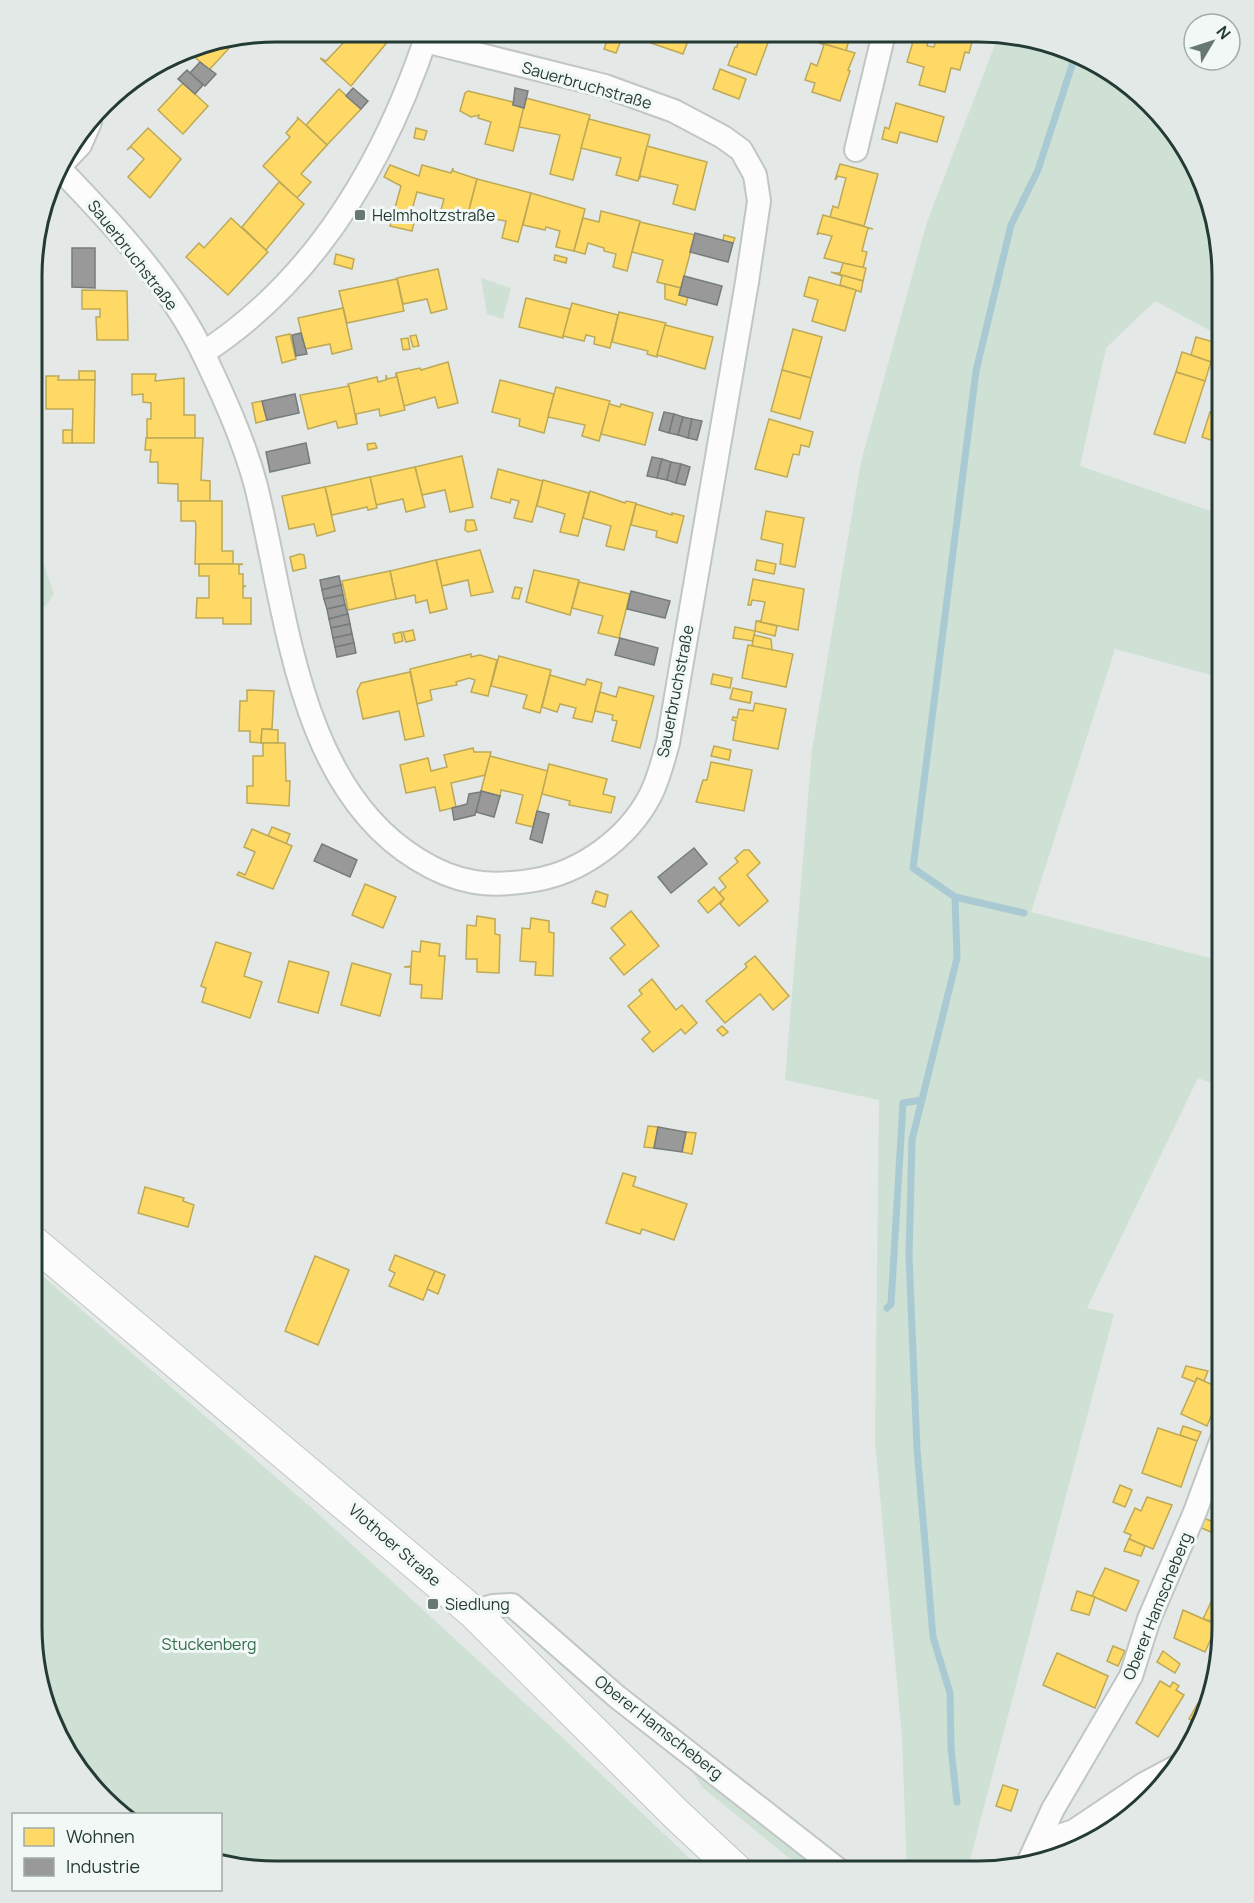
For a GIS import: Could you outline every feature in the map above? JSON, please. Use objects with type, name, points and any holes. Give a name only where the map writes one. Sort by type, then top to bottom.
[{"type":"main road","name":"Vlothoer Straße","points":[[42,1249],[473,1612],[675,1814],[726,1861]]},
{"type":"street","points":[[203,352],[237,330],[266,306],[297,273],[338,220],[367,175],[386,138],[425,42]]},
{"type":"street","name":"Sauerbruchstraße","points":[[66,173],[102,213],[170,297],[203,352],[238,432],[255,484],[294,654],[315,726],[343,786],[362,813],[393,844],[435,871],[463,880],[500,886],[540,879],[574,868],[610,844],[631,823],[650,797],[668,742],[747,282],[759,201],[755,175],[741,150],[723,137],[674,111],[604,86],[445,42]]},
{"type":"street","points":[[856,150],[882,42]]},
{"type":"street","name":"Oberer Hamscheberg","points":[[1034,1852],[1053,1809],[1131,1676],[1149,1619],[1212,1466]]},
{"type":"street","name":"Oberer Hamscheberg","points":[[473,1612],[492,1606],[512,1605],[625,1703],[827,1861]]},
{"type":"street","points":[[1034,1852],[1074,1831],[1157,1777]]},
{"type":"green space","points":[[995,43],[1024,46],[1068,60],[1108,81],[1132,100],[1164,134],[1181,159],[1200,201],[1208,230],[1212,276],[1212,332],[1155,301],[1106,348],[1080,466],[1212,512],[1212,675],[1115,649],[1031,912],[1212,958],[1212,1083],[1198,1078],[1087,1308],[1114,1314],[970,1861],[907,1861],[902,1737],[875,1441],[879,1100],[785,1080],[812,749],[861,462],[927,222]]},
{"type":"green space","points":[[481,278],[511,288],[503,319],[487,314]]},
{"type":"green space","points":[[42,559],[54,594],[45,607],[42,605]]},
{"type":"green space","name":"Stuckenberg","points":[[42,1276],[314,1510],[563,1738],[692,1861],[276,1861],[245,1859],[222,1855],[222,1813],[134,1813],[122,1803],[90,1769],[73,1744],[54,1702],[46,1673],[42,1627]]},
{"type":"green space","points":[[682,1756],[819,1861],[793,1861],[702,1787]]},
{"type":"building: Wohnen","points":[[344,42],[387,42],[351,86],[320,58],[326,61]]},
{"type":"building: Wohnen","points":[[606,42],[620,42],[616,53],[604,49]]},
{"type":"building: Wohnen","points":[[651,42],[688,42],[683,54]]},
{"type":"building: Wohnen","points":[[738,42],[768,42],[756,75],[728,65]]},
{"type":"building: Wohnen","points":[[817,42],[855,53],[840,101],[812,92],[815,83],[805,80],[811,63],[817,66],[824,45]]},
{"type":"building: Wohnen","points":[[826,42],[848,42],[846,51],[825,44]]},
{"type":"building: Wohnen","points":[[913,42],[928,42],[927,46],[934,47],[935,42],[972,42],[969,53],[965,52],[960,70],[951,68],[945,92],[919,85],[924,67],[907,62]]},
{"type":"building: Wohnen","points":[[231,46],[209,70],[194,57]]},
{"type":"building: Wohnen","points":[[720,69],[746,79],[739,99],[713,89]]},
{"type":"building: Wohnen","points":[[183,83],[208,106],[183,134],[158,110]]},
{"type":"building: Wohnen","points":[[339,89],[361,109],[327,145],[306,125]]},
{"type":"building: Wohnen","points":[[468,91],[513,102],[513,105],[524,108],[513,151],[485,144],[491,122],[478,118],[479,115],[471,117],[460,111],[465,93]]},
{"type":"building: Wohnen","points":[[526,98],[590,115],[573,180],[550,174],[560,135],[519,127]]},
{"type":"building: Wohnen","points":[[896,103],[944,117],[937,142],[900,132],[897,143],[882,139],[885,127],[889,129]]},
{"type":"building: Wohnen","points":[[297,117],[327,145],[301,174],[311,182],[297,198],[263,166],[290,137],[286,133],[298,119]]},
{"type":"building: Wohnen","points":[[589,119],[650,135],[638,181],[616,175],[621,158],[581,148]]},
{"type":"building: Wohnen","points":[[148,128],[181,159],[150,198],[128,177],[144,159],[131,147],[127,150]]},
{"type":"building: Wohnen","points":[[416,128],[427,131],[424,140],[414,138]]},
{"type":"building: Wohnen","points":[[647,146],[707,162],[695,210],[673,204],[678,185],[641,176],[639,179]]},
{"type":"building: Wohnen","points":[[840,164],[878,174],[864,226],[830,217],[833,206],[838,208],[846,178],[838,176],[835,180]]},
{"type":"building: Wohnen","points":[[390,165],[419,176],[422,165],[451,173],[453,168],[453,171],[477,179],[467,217],[441,210],[444,199],[417,192],[411,213],[416,214],[412,231],[390,226],[401,186],[384,177]]},
{"type":"building: Wohnen","points":[[477,179],[531,193],[518,242],[502,238],[506,221],[468,214]]},
{"type":"building: Wohnen","points":[[279,182],[304,204],[266,250],[242,227]]},
{"type":"building: Wohnen","points":[[531,193],[585,209],[574,251],[556,247],[560,231],[523,225]]},
{"type":"building: Wohnen","points":[[601,211],[640,221],[627,271],[613,267],[616,254],[604,251],[604,248],[588,243],[585,254],[574,251],[583,218],[599,222]]},
{"type":"building: Wohnen","points":[[823,215],[873,229],[868,228],[862,251],[867,252],[863,268],[824,258],[832,236],[819,233],[817,235]]},
{"type":"building: Wohnen","points":[[231,218],[268,252],[228,295],[186,257],[199,243],[204,248]]},
{"type":"building: Wohnen","points":[[640,222],[695,235],[681,288],[657,282],[663,260],[632,252]]},
{"type":"building: Wohnen","points":[[724,235],[735,238],[733,243],[723,241]]},
{"type":"building: Wohnen","points":[[336,254],[354,259],[352,269],[334,264]]},
{"type":"building: Wohnen","points":[[555,255],[567,258],[566,263],[554,260]]},
{"type":"building: Wohnen","points":[[843,263],[866,268],[863,281],[834,273],[840,273]]},
{"type":"building: Wohnen","points":[[438,269],[447,309],[431,313],[427,299],[403,304],[397,278]]},
{"type":"building: Wohnen","points":[[831,272],[863,281],[861,292],[840,285],[842,276]]},
{"type":"building: Wohnen","points":[[809,277],[856,290],[845,331],[812,321],[818,300],[804,296]]},
{"type":"building: Wohnen","points":[[397,279],[404,311],[347,323],[339,291]]},
{"type":"building: Wohnen","points":[[665,284],[681,288],[679,295],[688,297],[686,305],[665,299]]},
{"type":"building: Wohnen","points":[[82,290],[127,291],[128,340],[97,340],[96,317],[100,317],[100,309],[82,309]]},
{"type":"building: Wohnen","points":[[526,298],[570,309],[563,338],[519,327]]},
{"type":"building: Wohnen","points":[[572,303],[618,315],[610,348],[594,344],[595,337],[586,335],[584,341],[563,336]]},
{"type":"building: Wohnen","points":[[343,308],[352,349],[332,354],[330,344],[305,349],[298,318]]},
{"type":"building: Wohnen","points":[[619,312],[666,323],[657,357],[647,354],[648,351],[612,342]]},
{"type":"building: Wohnen","points":[[665,325],[713,337],[705,369],[657,355]]},
{"type":"building: Wohnen","points":[[793,329],[822,337],[811,378],[782,370]]},
{"type":"building: Wohnen","points":[[290,334],[296,359],[282,363],[276,337]]},
{"type":"building: Wohnen","points":[[416,335],[419,346],[413,347],[410,336]]},
{"type":"building: Wohnen","points":[[1196,337],[1212,342],[1211,362],[1191,355]]},
{"type":"building: Wohnen","points":[[408,338],[410,349],[403,350],[401,339]]},
{"type":"building: Wohnen","points":[[1182,352],[1211,362],[1205,381],[1176,372]]},
{"type":"building: Wohnen","points":[[448,362],[458,403],[438,408],[435,397],[404,406],[396,373],[420,368],[421,370]]},
{"type":"building: Wohnen","points":[[782,370],[811,378],[800,419],[771,411]]},
{"type":"building: Wohnen","points":[[79,371],[95,371],[95,380],[79,380]]},
{"type":"building: Wohnen","points":[[1176,372],[1205,381],[1185,443],[1154,434]]},
{"type":"building: Wohnen","points":[[396,373],[405,410],[380,416],[379,409],[356,414],[357,424],[348,384],[377,377],[378,382],[386,380],[386,375],[387,379],[396,377]]},
{"type":"building: Wohnen","points":[[132,374],[156,374],[155,381],[184,378],[184,415],[195,415],[195,438],[147,438],[147,419],[151,419],[151,403],[143,402],[143,394],[132,395]]},
{"type":"building: Wohnen","points":[[46,376],[59,376],[58,380],[95,380],[94,443],[72,443],[73,409],[46,409]]},
{"type":"building: Wohnen","points":[[500,380],[554,394],[544,433],[519,426],[520,419],[492,412]]},
{"type":"building: Wohnen","points":[[349,386],[357,424],[338,428],[336,421],[308,429],[300,395]]},
{"type":"building: Wohnen","points":[[556,387],[610,401],[599,441],[582,436],[585,425],[548,417]]},
{"type":"building: Wohnen","points":[[262,401],[267,420],[256,423],[252,403]]},
{"type":"building: Wohnen","points":[[609,404],[620,407],[621,404],[653,413],[645,445],[601,434]]},
{"type":"building: Wohnen","points":[[1210,412],[1212,413],[1212,440],[1202,437]]},
{"type":"building: Wohnen","points":[[769,419],[813,432],[809,447],[801,445],[799,455],[793,454],[787,477],[755,469]]},
{"type":"building: Wohnen","points":[[63,430],[72,430],[72,443],[63,443]]},
{"type":"building: Wohnen","points":[[146,438],[203,438],[201,480],[210,481],[210,501],[178,501],[178,484],[158,483],[158,462],[150,462],[151,450],[145,450]]},
{"type":"building: Wohnen","points":[[375,443],[377,448],[368,450],[367,444]]},
{"type":"building: Wohnen","points":[[462,456],[473,507],[450,512],[445,490],[422,495],[415,467]]},
{"type":"building: Wohnen","points":[[415,467],[425,507],[406,512],[403,499],[376,505],[370,477]]},
{"type":"building: Wohnen","points":[[498,469],[543,481],[532,522],[514,518],[519,501],[511,499],[510,503],[491,498]]},
{"type":"building: Wohnen","points":[[370,477],[377,508],[368,510],[367,507],[332,515],[325,487]]},
{"type":"building: Wohnen","points":[[543,480],[589,493],[578,536],[560,532],[565,514],[537,506]]},
{"type":"building: Wohnen","points":[[325,487],[335,531],[317,536],[314,524],[289,529],[282,496]]},
{"type":"building: Wohnen","points":[[590,491],[625,503],[626,501],[636,503],[624,550],[606,546],[611,526],[583,518]]},
{"type":"building: Wohnen","points":[[181,501],[222,501],[222,551],[233,551],[233,564],[195,564],[196,524],[195,521],[181,521]]},
{"type":"building: Wohnen","points":[[636,504],[672,515],[672,513],[684,516],[677,543],[656,537],[657,531],[631,525]]},
{"type":"building: Wohnen","points":[[766,511],[804,518],[795,567],[780,564],[783,544],[761,539]]},
{"type":"building: Wohnen","points":[[466,520],[474,520],[477,530],[468,532],[465,530]]},
{"type":"building: Wohnen","points":[[480,550],[493,592],[471,596],[468,580],[442,586],[436,560]]},
{"type":"building: Wohnen","points":[[304,555],[306,568],[293,571],[290,557]]},
{"type":"building: Wohnen","points":[[436,560],[447,609],[430,613],[427,600],[416,603],[415,595],[396,599],[390,571]]},
{"type":"building: Wohnen","points":[[757,560],[776,564],[774,574],[755,570]]},
{"type":"building: Wohnen","points":[[199,564],[243,564],[239,565],[239,574],[243,574],[243,586],[246,586],[243,587],[243,598],[251,598],[251,624],[223,624],[223,618],[196,618],[197,598],[209,598],[209,576],[199,576]]},
{"type":"building: Wohnen","points":[[534,570],[579,580],[570,615],[526,602]]},
{"type":"building: Wohnen","points":[[390,571],[396,599],[348,610],[342,581]]},
{"type":"building: Wohnen","points":[[753,579],[804,589],[798,630],[756,621],[761,621],[765,602],[752,600],[751,605],[748,605]]},
{"type":"building: Wohnen","points":[[579,582],[630,594],[619,638],[598,633],[603,616],[572,608]]},
{"type":"building: Wohnen","points":[[515,587],[522,588],[519,599],[512,598]]},
{"type":"building: Wohnen","points":[[756,621],[777,626],[775,636],[755,631]]},
{"type":"building: Wohnen","points":[[735,627],[755,631],[753,641],[733,638]]},
{"type":"building: Wohnen","points":[[413,630],[415,640],[406,642],[403,632]]},
{"type":"building: Wohnen","points":[[401,632],[403,641],[395,643],[393,634]]},
{"type":"building: Wohnen","points":[[754,635],[771,639],[772,650],[752,646]]},
{"type":"building: Wohnen","points":[[748,645],[793,654],[786,687],[742,678]]},
{"type":"building: Wohnen","points":[[471,654],[471,657],[480,655],[497,660],[488,696],[471,692],[475,680],[469,678],[456,682],[457,685],[430,690],[432,700],[417,704],[410,669]]},
{"type":"building: Wohnen","points":[[499,656],[551,670],[540,713],[523,708],[527,695],[491,686]]},
{"type":"building: Wohnen","points":[[410,672],[424,736],[405,740],[399,711],[363,719],[357,691],[361,683]]},
{"type":"building: Wohnen","points":[[713,674],[732,678],[730,688],[711,684]]},
{"type":"building: Wohnen","points":[[550,675],[585,685],[587,679],[602,683],[592,722],[573,718],[576,708],[560,704],[557,712],[542,707]]},
{"type":"building: Wohnen","points":[[619,687],[654,696],[640,748],[612,741],[617,721],[612,720],[613,715],[595,711],[600,692],[616,697]]},
{"type":"building: Wohnen","points":[[733,688],[752,692],[750,703],[730,699]]},
{"type":"building: Wohnen","points":[[247,690],[274,691],[272,729],[262,729],[261,743],[250,742],[250,731],[239,731],[240,701],[247,701]]},
{"type":"building: Wohnen","points":[[755,703],[786,709],[778,749],[733,740],[736,721],[732,720],[733,717],[737,718],[739,709],[753,711]]},
{"type":"building: Wohnen","points":[[262,729],[278,730],[278,743],[261,743]]},
{"type":"building: Wohnen","points":[[263,743],[285,743],[286,781],[290,781],[289,806],[247,803],[247,786],[253,786],[253,756],[263,756]]},
{"type":"building: Wohnen","points":[[714,746],[731,750],[729,760],[711,756]]},
{"type":"building: Wohnen","points":[[473,748],[474,752],[491,752],[485,775],[451,783],[456,807],[440,811],[435,787],[406,793],[400,765],[428,758],[431,771],[447,767],[444,755]]},
{"type":"building: Wohnen","points":[[490,756],[548,771],[533,827],[516,823],[523,795],[501,790],[500,796],[481,791]]},
{"type":"building: Wohnen","points":[[711,762],[752,770],[744,811],[696,802],[703,780],[707,780]]},
{"type":"building: Wohnen","points":[[549,764],[607,779],[603,794],[615,797],[611,813],[569,805],[570,801],[542,794]]},
{"type":"building: Wohnen","points":[[272,827],[290,834],[286,844],[268,836]]},
{"type":"building: Wohnen","points":[[252,829],[292,846],[273,889],[237,875],[239,872],[245,875],[255,852],[244,847]]},
{"type":"building: Wohnen","points":[[744,850],[749,850],[760,863],[747,875],[768,901],[739,926],[720,904],[724,899],[719,893],[726,887],[719,878],[738,862],[735,858]]},
{"type":"building: Wohnen","points":[[365,884],[396,897],[383,928],[352,915]]},
{"type":"building: Wohnen","points":[[714,887],[724,899],[708,913],[698,901]]},
{"type":"building: Wohnen","points":[[596,891],[608,895],[605,907],[592,903]]},
{"type":"building: Wohnen","points":[[631,911],[659,946],[624,975],[610,958],[625,945],[611,928]]},
{"type":"building: Wohnen","points":[[477,916],[495,919],[495,934],[500,935],[499,973],[477,972],[477,959],[466,959],[467,925],[476,926]]},
{"type":"building: Wohnen","points":[[531,918],[549,921],[549,932],[554,933],[553,976],[535,975],[536,962],[520,961],[522,928],[530,929]]},
{"type":"building: Wohnen","points":[[421,941],[440,944],[439,956],[445,956],[442,999],[421,998],[422,985],[410,984],[411,967],[404,967],[411,966],[412,951],[420,952]]},
{"type":"building: Wohnen","points":[[216,942],[251,953],[244,976],[262,982],[250,1018],[202,1002],[206,988],[201,986]]},
{"type":"building: Wohnen","points":[[755,956],[789,996],[773,1010],[760,994],[725,1023],[706,1001],[747,967],[745,964]]},
{"type":"building: Wohnen","points":[[289,961],[329,972],[318,1013],[278,1002]]},
{"type":"building: Wohnen","points":[[352,963],[391,974],[380,1016],[341,1005]]},
{"type":"building: Wohnen","points":[[652,979],[676,1010],[682,1005],[697,1023],[685,1034],[681,1029],[653,1052],[642,1039],[650,1032],[628,1006],[642,994],[639,990]]},
{"type":"building: Wohnen","points":[[722,1026],[728,1032],[723,1036],[717,1030]]},
{"type":"building: Wohnen","points":[[648,1126],[658,1127],[654,1148],[644,1147]]},
{"type":"building: Wohnen","points":[[686,1132],[696,1133],[692,1154],[682,1152]]},
{"type":"building: Wohnen","points":[[623,1173],[636,1177],[633,1186],[687,1204],[674,1240],[642,1229],[640,1234],[606,1223]]},
{"type":"building: Wohnen","points":[[145,1187],[184,1198],[183,1201],[194,1205],[188,1227],[138,1213]]},
{"type":"building: Wohnen","points":[[395,1255],[435,1271],[423,1300],[389,1286],[395,1273],[389,1270]]},
{"type":"building: Wohnen","points":[[315,1256],[349,1270],[318,1345],[285,1331]]},
{"type":"building: Wohnen","points":[[435,1271],[445,1275],[438,1294],[427,1289]]},
{"type":"building: Wohnen","points":[[1186,1366],[1208,1371],[1204,1381],[1197,1378],[1195,1382],[1182,1377]]},
{"type":"building: Wohnen","points":[[1197,1378],[1212,1385],[1212,1414],[1207,1426],[1181,1414]]},
{"type":"building: Wohnen","points":[[1183,1426],[1201,1432],[1197,1441],[1180,1435]]},
{"type":"building: Wohnen","points":[[1158,1428],[1197,1441],[1181,1487],[1142,1473]]},
{"type":"building: Wohnen","points":[[1120,1485],[1132,1490],[1125,1507],[1113,1502]]},
{"type":"building: Wohnen","points":[[1147,1497],[1172,1505],[1153,1549],[1129,1539],[1131,1535],[1124,1532],[1135,1508],[1141,1511]]},
{"type":"building: Wohnen","points":[[1201,1517],[1212,1521],[1211,1532],[1197,1526]]},
{"type":"building: Wohnen","points":[[1129,1539],[1145,1546],[1141,1556],[1124,1551]]},
{"type":"building: Wohnen","points":[[1105,1568],[1139,1581],[1126,1611],[1092,1596]]},
{"type":"building: Wohnen","points":[[1077,1591],[1095,1597],[1089,1615],[1071,1610]]},
{"type":"building: Wohnen","points":[[1212,1600],[1212,1621],[1203,1619]]},
{"type":"building: Wohnen","points":[[1183,1610],[1212,1623],[1211,1638],[1205,1652],[1174,1638]]},
{"type":"building: Wohnen","points":[[1113,1646],[1125,1651],[1118,1666],[1107,1661]]},
{"type":"building: Wohnen","points":[[1163,1651],[1180,1664],[1175,1673],[1157,1662]]},
{"type":"building: Wohnen","points":[[1057,1653],[1108,1676],[1095,1708],[1043,1685]]},
{"type":"building: Wohnen","points":[[1160,1681],[1170,1687],[1173,1682],[1179,1686],[1176,1690],[1184,1695],[1158,1737],[1136,1723]]},
{"type":"building: Wohnen","points":[[1198,1703],[1199,1704],[1192,1721],[1189,1719]]},
{"type":"building: Wohnen","points":[[1003,1785],[1018,1790],[1011,1811],[996,1806]]},
{"type":"building: Industrie","points":[[200,62],[216,74],[205,86],[190,73]]},
{"type":"building: Industrie","points":[[187,70],[203,85],[195,94],[178,79]]},
{"type":"building: Industrie","points":[[353,88],[368,101],[361,109],[346,96]]},
{"type":"building: Industrie","points":[[515,88],[528,91],[524,108],[513,105]]},
{"type":"building: Industrie","points":[[695,233],[733,243],[728,262],[690,252]]},
{"type":"building: Industrie","points":[[72,248],[95,248],[95,288],[72,287]]},
{"type":"building: Industrie","points":[[684,276],[722,286],[717,305],[679,295]]},
{"type":"building: Industrie","points":[[301,333],[307,354],[296,356],[292,335]]},
{"type":"building: Industrie","points":[[295,394],[299,413],[267,420],[262,401]]},
{"type":"building: Industrie","points":[[664,412],[674,414],[669,433],[659,430]]},
{"type":"building: Industrie","points":[[674,414],[683,417],[678,435],[669,433]]},
{"type":"building: Industrie","points":[[683,417],[692,419],[688,438],[678,435]]},
{"type":"building: Industrie","points":[[692,419],[702,421],[697,440],[688,438]]},
{"type":"building: Industrie","points":[[306,443],[310,463],[270,472],[266,452]]},
{"type":"building: Industrie","points":[[652,457],[662,459],[657,478],[647,476]]},
{"type":"building: Industrie","points":[[662,459],[671,462],[667,480],[657,478]]},
{"type":"building: Industrie","points":[[671,462],[681,464],[676,483],[667,480]]},
{"type":"building: Industrie","points":[[681,464],[690,467],[685,485],[676,483]]},
{"type":"building: Industrie","points":[[339,576],[341,585],[322,590],[320,580]]},
{"type":"building: Industrie","points":[[341,585],[343,595],[324,599],[322,590]]},
{"type":"building: Industrie","points":[[631,591],[670,601],[665,618],[627,609]]},
{"type":"building: Industrie","points":[[343,595],[345,605],[327,609],[324,599]]},
{"type":"building: Industrie","points":[[345,605],[348,614],[329,619],[327,609]]},
{"type":"building: Industrie","points":[[348,614],[350,624],[331,628],[329,619]]},
{"type":"building: Industrie","points":[[350,624],[352,634],[333,638],[331,628]]},
{"type":"building: Industrie","points":[[352,634],[354,643],[335,647],[333,638]]},
{"type":"building: Industrie","points":[[620,638],[658,648],[654,665],[615,655]]},
{"type":"building: Industrie","points":[[354,643],[356,653],[337,657],[335,647]]},
{"type":"building: Industrie","points":[[481,791],[500,796],[494,817],[476,812]]},
{"type":"building: Industrie","points":[[481,792],[475,815],[454,820],[452,808],[467,804],[469,794]]},
{"type":"building: Industrie","points":[[537,811],[549,814],[542,843],[530,839]]},
{"type":"building: Industrie","points":[[322,844],[357,860],[350,877],[314,861]]},
{"type":"building: Industrie","points":[[694,848],[707,864],[671,893],[658,877]]},
{"type":"building: Industrie","points":[[658,1127],[686,1132],[682,1152],[654,1148]]},
{"type":"waterway","points":[[957,1802],[951,1748],[950,1693],[933,1637],[917,1449],[909,1256],[912,1140],[957,958],[955,897],[913,868],[976,371],[1011,225],[1038,170],[1073,62]]},
{"type":"waterway","points":[[955,897],[1024,913]]},
{"type":"waterway","points":[[887,1308],[891,1304],[903,1103],[922,1100]]},
{"type":"place","name":"Helmholtzstraße","points":[[360,215]]},
{"type":"place","name":"Siedlung","points":[[433,1604]]}]
